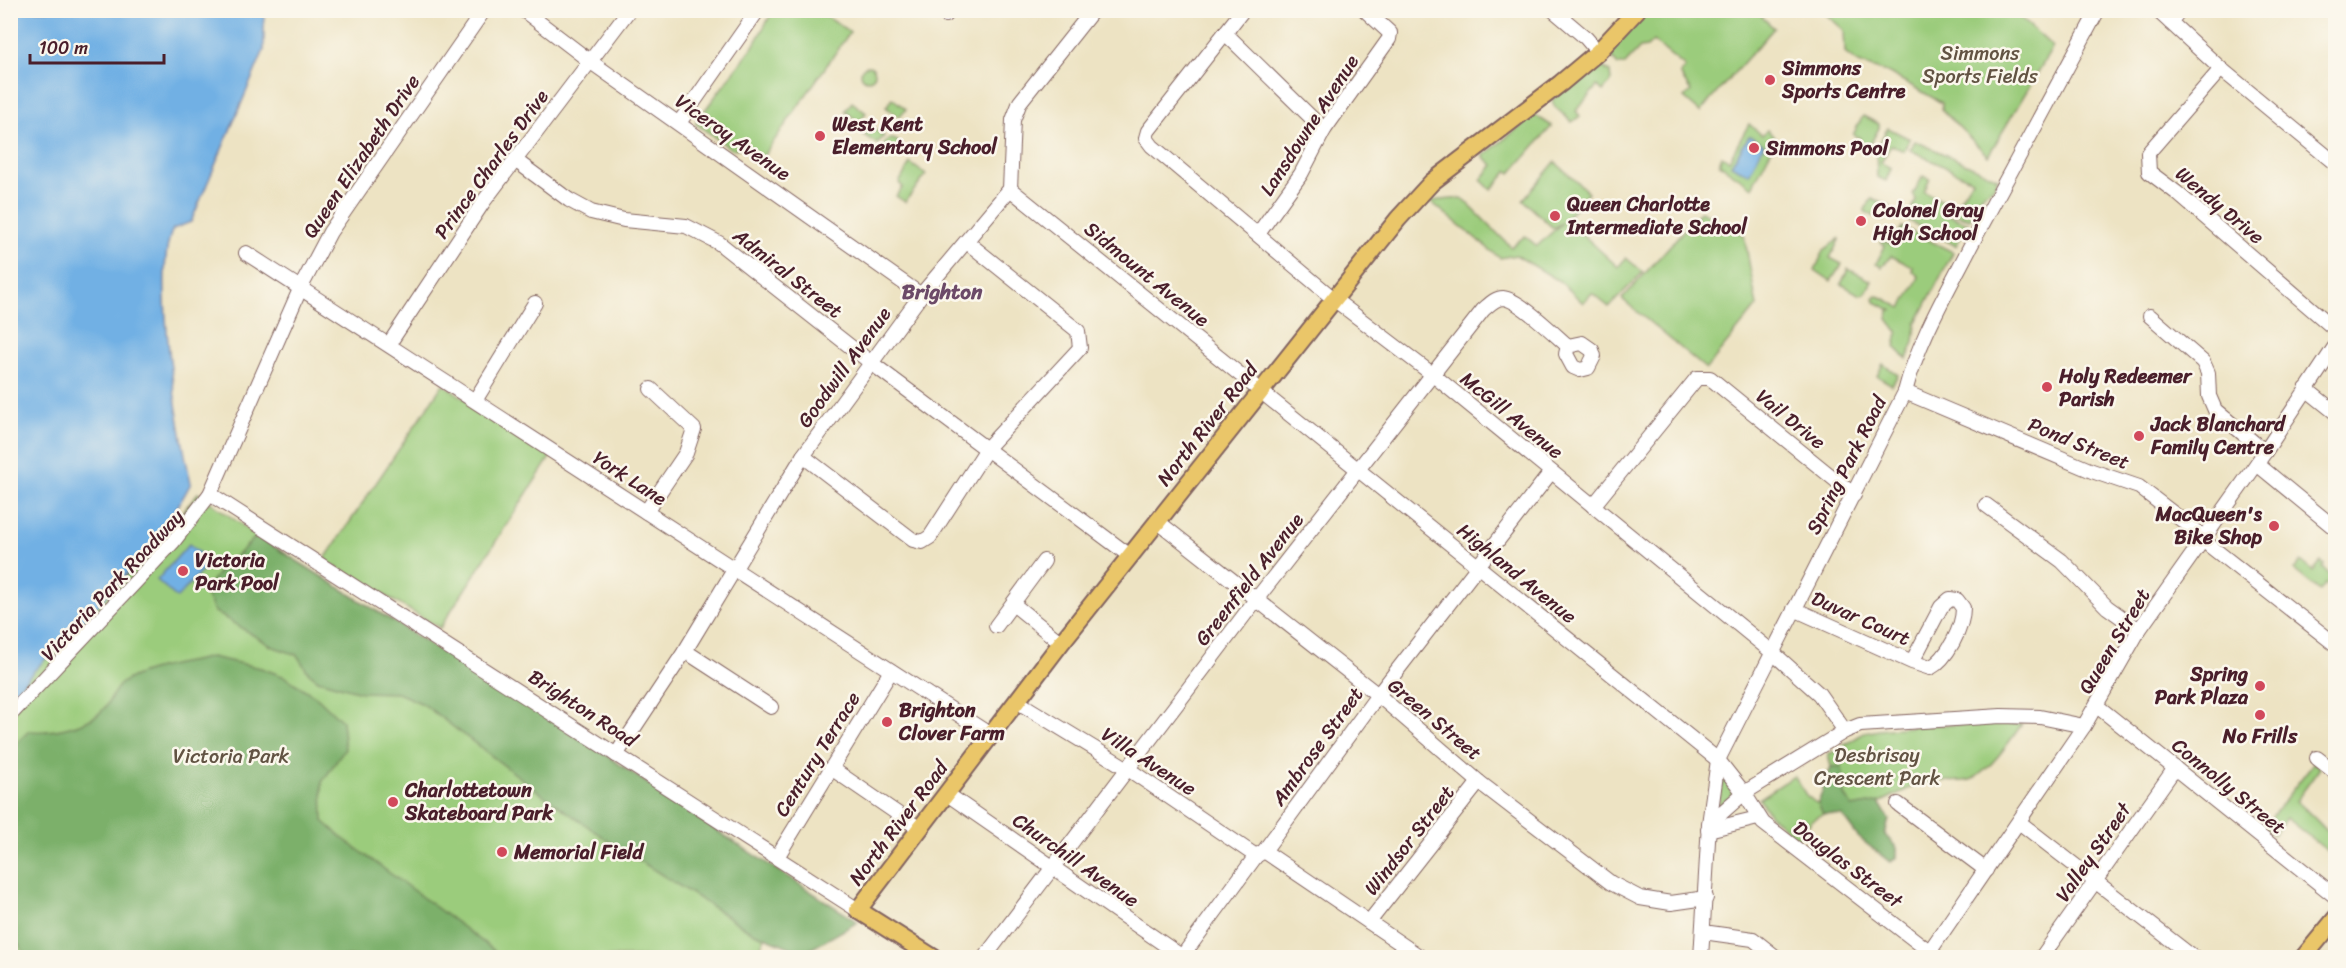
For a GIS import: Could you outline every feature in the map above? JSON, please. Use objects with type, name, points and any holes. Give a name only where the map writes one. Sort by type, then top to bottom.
[{"type":"main road","name":"North River Road","points":[[858,910],[1061,643],[1398,219],[1432,182],[1598,52],[1637,11]]},
{"type":"main road","name":"Brighton Road","points":[[858,910],[934,957]]},
{"type":"main road","points":[[2303,957],[2336,918]]},
{"type":"street","name":"Queen Elizabeth Drive","points":[[213,496],[301,287],[330,232],[365,177],[484,10]]},
{"type":"street","name":"Viceroy Avenue","points":[[523,10],[591,63],[921,295]]},
{"type":"street","name":"Prince Charles Drive","points":[[389,344],[484,201],[629,10]]},
{"type":"street","points":[[679,123],[758,10]]},
{"type":"street","points":[[1010,189],[1013,120],[1020,102],[1093,10]]},
{"type":"street","points":[[1244,10],[1225,33],[1324,130]]},
{"type":"street","name":"Lansdowne Avenue","points":[[1258,234],[1301,174],[1324,130],[1389,39],[1390,33],[1387,28],[1365,10]]},
{"type":"street","points":[[1552,10],[1586,38],[1598,52]]},
{"type":"street","name":"Spring Park Road","points":[[1701,957],[1706,898],[1708,827],[1718,760],[1905,392],[1913,363],[1957,273],[2009,172],[2098,10]]},
{"type":"street","points":[[2157,10],[2220,69],[2336,164]]},
{"type":"street","points":[[2170,22],[2180,10]]},
{"type":"street","name":"McGill Avenue","points":[[1225,33],[1148,131],[1146,138],[1152,146],[1335,300],[1432,374],[1772,652],[1814,688],[1845,731]]},
{"type":"street","name":"Wendy Drive","points":[[2220,69],[2148,153],[2149,172],[2185,199],[2336,330]]},
{"type":"street","name":"Admiral Street","points":[[515,160],[591,212],[624,220],[686,226],[718,243],[870,362],[988,447],[1130,556]]},
{"type":"street","name":"Goodwill Avenue","points":[[616,754],[685,651],[803,456],[921,295],[1010,189]]},
{"type":"street","name":"Sidmount Avenue","points":[[1010,189],[1260,390]]},
{"type":"street","points":[[803,456],[913,540],[922,542],[930,537],[988,447],[1080,348],[1078,331],[967,242]]},
{"type":"street","name":"York Lane","points":[[246,253],[476,399],[992,736]]},
{"type":"street","name":"Greenfield Avenue","points":[[984,957],[1256,601],[1484,310],[1494,301],[1503,298],[1515,302],[1568,346]]},
{"type":"street","points":[[476,399],[535,303]]},
{"type":"street","points":[[2150,316],[2203,362],[2208,374],[2209,396],[2215,411],[2265,452]]},
{"type":"street","name":"Queen Street","points":[[1931,955],[2097,706],[2139,630],[2257,464],[2336,345]]},
{"type":"street","name":"Vail Drive","points":[[1593,506],[1696,378],[1702,376],[1710,378],[1854,495]]},
{"type":"street","points":[[646,512],[687,453],[694,429],[651,389]]},
{"type":"street","points":[[2306,389],[2336,413]]},
{"type":"street","name":"Highland Avenue","points":[[1260,390],[1357,471],[1718,760],[1744,793]]},
{"type":"street","name":"Pond Street","points":[[1905,392],[2092,471],[2139,487],[2336,645]]},
{"type":"street","points":[[2257,464],[2336,529]]},
{"type":"street","name":"Ambrose Street","points":[[1183,957],[1378,695],[1551,472]]},
{"type":"street","name":"Victoria Park Roadway","points":[[10,715],[173,542],[213,496]]},
{"type":"street","name":"Victoria Park Roadway","points":[[10,722],[166,557],[213,496]]},
{"type":"street","name":"Brighton Road","points":[[213,496],[858,910]]},
{"type":"street","points":[[1986,505],[2062,561],[2107,607],[2139,630]]},
{"type":"street","name":"Green Street","points":[[1157,522],[1378,695],[1479,782],[1611,883],[1640,898],[1671,903],[1706,898]]},
{"type":"street","points":[[996,626],[1044,561]]},
{"type":"street","name":"Duvar Court","points":[[1794,609],[1912,662],[1930,668],[1948,649],[1963,616],[1963,608],[1957,600],[1950,599],[1941,607],[1912,662]]},
{"type":"street","points":[[1013,604],[1061,643]]},
{"type":"street","points":[[685,651],[771,706]]},
{"type":"street","name":"Century Terrace","points":[[777,857],[891,671]]},
{"type":"street","name":"Villa Avenue","points":[[1018,702],[1422,957]]},
{"type":"street","name":"Connolly Street","points":[[2097,706],[2336,897]]},
{"type":"street","points":[[1708,827],[1744,793],[1845,731],[1860,725],[1964,717],[2040,717],[2084,726]]},
{"type":"street","points":[[2317,758],[2336,773]]},
{"type":"street","points":[[831,768],[920,829]]},
{"type":"street","name":"Valley Street","points":[[2041,957],[2175,768]]},
{"type":"street","name":"Windsor Street","points":[[1369,922],[1479,782]]},
{"type":"street","name":"Douglas Street","points":[[1744,793],[1758,818],[1931,955]]},
{"type":"street","name":"Churchill Avenue","points":[[947,794],[1183,957]]},
{"type":"street","points":[[1898,804],[1986,870]]},
{"type":"street","points":[[1708,827],[1758,818]]},
{"type":"street","points":[[2019,822],[2194,957]]},
{"type":"street","points":[[1703,932],[1753,939],[1777,957]]},
{"type":"green space","points":[[773,11],[818,11],[850,32],[760,161],[743,148],[731,149],[695,123],[752,48]]},
{"type":"green space","points":[[1644,11],[1764,11],[1766,12],[1762,17],[1774,28],[1700,112],[1684,98],[1691,91],[1680,74],[1685,67],[1653,41],[1647,47],[1640,48],[1624,65],[1618,65],[1612,58],[1610,51]]},
{"type":"green space","name":"Simmons Sports Fields","points":[[1822,11],[2013,11],[2053,47],[1988,156],[1942,110],[1942,103],[1889,73],[1858,63],[1845,53],[1844,30]]},
{"type":"green space","points":[[1596,63],[1610,72],[1611,81],[1603,91],[1597,86],[1576,111],[1580,116],[1572,122],[1554,106],[1552,100]]},
{"type":"green space","points":[[865,66],[871,66],[875,73],[871,80],[865,80],[861,76],[861,70]]},
{"type":"green space","points":[[892,98],[906,109],[899,117],[886,107]]},
{"type":"green space","points":[[852,102],[866,113],[859,122],[845,111]]},
{"type":"green space","points":[[1535,115],[1552,126],[1511,173],[1508,171],[1491,190],[1481,180],[1493,165],[1483,156]]},
{"type":"green space","points":[[1863,116],[1879,124],[1867,150],[1856,146],[1860,138],[1853,135]]},
{"type":"green space","name":"Simmons Pool","points":[[1749,124],[1762,135],[1767,130],[1777,139],[1752,187],[1719,164],[1722,156],[1729,160]]},
{"type":"green space","points":[[871,126],[884,136],[877,144],[864,135]]},
{"type":"green space","points":[[1888,128],[1910,139],[1904,151],[1891,145],[1881,163],[1891,168],[1886,181],[1877,177],[1876,147]]},
{"type":"green space","points":[[892,139],[898,141],[900,147],[898,153],[892,155],[886,153],[884,147],[886,141]]},
{"type":"green space","points":[[1915,141],[1998,178],[1993,188],[1982,195],[1970,219],[1951,213],[1972,180],[1910,150]]},
{"type":"green space","points":[[1555,162],[1588,192],[1566,219],[1618,267],[1626,258],[1643,272],[1609,307],[1592,293],[1583,303],[1561,282],[1516,255],[1500,258],[1430,201],[1462,198],[1511,247],[1525,236],[1537,246],[1562,223],[1553,228],[1523,200]]},
{"type":"green space","points":[[910,163],[926,175],[905,202],[896,196],[903,187],[899,183]]},
{"type":"green space","points":[[1923,176],[1930,179],[1924,192],[1947,203],[1943,213],[1968,223],[1956,246],[1907,220],[1916,200],[1913,194]]},
{"type":"green space","points":[[1872,198],[1891,207],[1883,221],[1864,211]]},
{"type":"green space","points":[[1701,211],[1744,235],[1757,306],[1706,369],[1622,299]]},
{"type":"green space","points":[[1902,227],[1953,252],[1916,324],[1914,342],[1907,359],[1895,347],[1898,332],[1888,319],[1889,310],[1893,311],[1875,302],[1874,298],[1877,295],[1902,308],[1919,277],[1912,270],[1913,267],[1891,256],[1882,267],[1876,264],[1885,246],[1881,243],[1882,240],[1892,245]]},
{"type":"green space","points":[[1840,238],[1830,258],[1842,264],[1831,281],[1815,270],[1824,250]]},
{"type":"green space","points":[[1848,269],[1872,281],[1865,294],[1860,295],[1841,284]]},
{"type":"green space","points":[[1883,364],[1898,375],[1892,385],[1877,376]]},
{"type":"green space","points":[[443,384],[551,456],[440,628],[324,560]]},
{"type":"green space","name":"Victoria Park","points":[[198,493],[257,536],[606,755],[752,854],[768,933],[755,957],[11,957],[10,695],[150,552]]},
{"type":"green space","points":[[257,536],[606,755],[689,813],[858,922],[804,953],[750,931],[610,842],[543,795],[423,704],[398,693],[361,692],[318,680],[308,672],[297,655],[271,646],[215,612],[204,591],[217,574]]},
{"type":"green space","points":[[2301,561],[2313,571],[2321,562],[2325,565],[2323,568],[2335,580],[2335,593],[2326,583],[2320,591],[2294,570]]},
{"type":"green space","points":[[211,657],[261,668],[285,677],[318,698],[342,721],[345,749],[322,782],[323,821],[341,837],[503,957],[27,957],[11,933],[11,748],[29,731],[49,731],[71,727],[91,719],[106,706],[120,685],[141,673]]},
{"type":"green space","name":"Desbrisay Crescent Park","points":[[2022,724],[1994,761],[1973,779],[1923,783],[1870,807],[1851,812],[1843,803],[1812,820],[1798,840],[1769,814],[1759,799],[1794,776],[1806,795],[1816,803],[1830,797],[1833,790],[1827,779],[1831,767],[1828,755],[1864,733],[1926,725]]},
{"type":"green space","points":[[2314,762],[2320,768],[2296,801],[2328,832],[2335,831],[2335,857],[2286,818],[2273,835],[2263,828]]},
{"type":"green space","points":[[1842,766],[1845,795],[1852,807],[1879,802],[1889,819],[1885,835],[1897,848],[1897,858],[1890,862],[1858,837],[1842,815],[1823,814],[1818,803],[1831,767]]},
{"type":"green space","points":[[1723,777],[1735,792],[1718,808]]},
{"type":"water","points":[[11,10],[264,11],[264,50],[191,222],[173,229],[167,250],[165,280],[169,353],[191,483],[153,542],[131,569],[11,696]]},
{"type":"water","points":[[1749,136],[1764,144],[1749,174],[1731,165]]},
{"type":"water","name":"Victoria Park Pool","points":[[189,544],[210,562],[177,598],[157,580]]},
{"type":"place","name":"Simmons Sports Centre","points":[[1770,80]]},
{"type":"place","name":"West Kent Elementary School","points":[[820,136]]},
{"type":"place","name":"Simmons Pool","points":[[1754,148]]},
{"type":"place","name":"Queen Charlotte Intermediate School","points":[[1555,216]]},
{"type":"place","name":"Colonel Gray High School","points":[[1861,221]]},
{"type":"place","name":"Holy Redeemer Parish","points":[[2047,387]]},
{"type":"place","name":"Jack Blanchard Family Centre","points":[[2139,436]]},
{"type":"place","name":"MacQueen's Bike Shop","points":[[2274,526]]},
{"type":"place","name":"Victoria Park Pool","points":[[183,571]]},
{"type":"place","name":"Spring Park Plaza","points":[[2260,686]]},
{"type":"place","name":"No Frills","points":[[2260,715]]},
{"type":"place","name":"Brighton Clover Farm","points":[[887,722]]},
{"type":"place","name":"Charlottetown Skateboard Park","points":[[393,802]]},
{"type":"place","name":"Memorial Field","points":[[502,852]]},
{"type":"district","name":"Brighton","points":[[942,292]]}]
